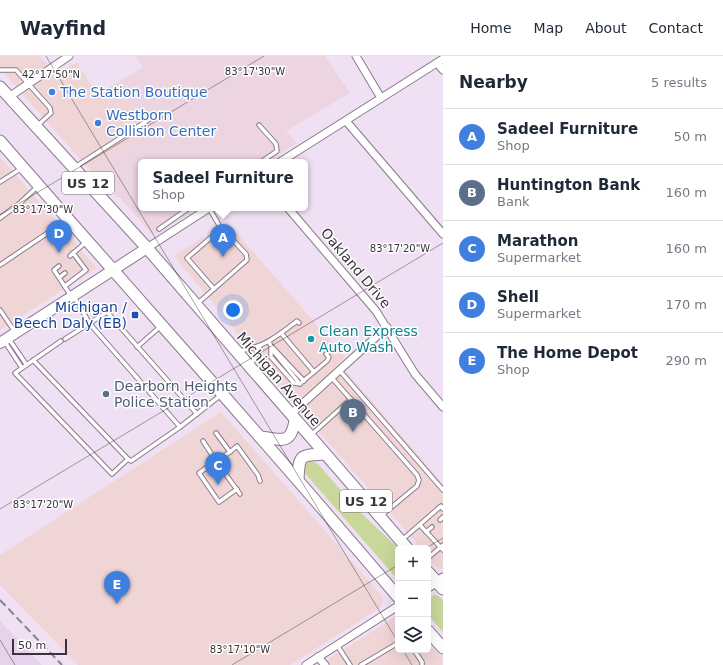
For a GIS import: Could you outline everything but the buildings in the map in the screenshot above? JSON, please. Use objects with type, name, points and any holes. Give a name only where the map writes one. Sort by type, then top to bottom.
[{"type":"main road","name":"Michigan Avenue","points":[[0,87],[147,248],[404,545]]},
{"type":"main road","name":"US 12","points":[[1,143],[112,271],[223,394],[395,593]]},
{"type":"main road","points":[[7,339],[147,248]]},
{"type":"main road","points":[[260,437],[282,440],[288,438],[292,434],[293,418]]},
{"type":"main road","points":[[298,480],[299,464],[304,456],[325,454]]},
{"type":"main road","points":[[431,576],[438,584]]},
{"type":"main road","points":[[431,634],[443,648]]},
{"type":"street","points":[[9,97],[28,82],[69,56]]},
{"type":"street","points":[[356,56],[382,98]]},
{"type":"street","points":[[285,159],[440,61],[443,70]]},
{"type":"street","points":[[346,121],[443,234]]},
{"type":"street","points":[[147,248],[204,211]]},
{"type":"street","name":"Oakland Drive","points":[[291,211],[358,289],[387,327],[415,374],[443,407]]},
{"type":"street","points":[[293,418],[332,378],[387,327]]},
{"type":"street","points":[[306,665],[395,608]]},
{"type":"street","points":[[318,657],[325,665]]},
{"type":"lane","points":[[0,70],[16,70],[50,109],[48,117],[37,127]]},
{"type":"lane","points":[[74,168],[156,115]]},
{"type":"lane","points":[[259,125],[276,144],[277,150],[265,159]]},
{"type":"lane","points":[[0,182],[22,167]]},
{"type":"lane","points":[[0,218],[20,203],[38,186]]},
{"type":"lane","points":[[158,229],[185,211]]},
{"type":"lane","points":[[189,211],[192,218]]},
{"type":"lane","points":[[196,305],[247,260],[246,254],[222,228],[211,211]]},
{"type":"lane","points":[[0,265],[68,220]]},
{"type":"lane","points":[[214,289],[187,258],[222,228]]},
{"type":"lane","points":[[65,286],[86,270],[71,255],[87,241]]},
{"type":"lane","points":[[59,266],[54,270],[90,324],[180,427]]},
{"type":"lane","points":[[60,278],[65,273]]},
{"type":"lane","points":[[0,310],[7,339],[22,368]]},
{"type":"lane","points":[[197,414],[107,312],[26,364],[15,373],[112,474],[128,459],[132,460],[180,427],[197,414],[223,394]]},
{"type":"lane","points":[[236,351],[260,346],[269,342],[297,321],[299,323]]},
{"type":"lane","points":[[137,347],[162,326]]},
{"type":"lane","points":[[281,333],[314,372]]},
{"type":"lane","points":[[7,339],[26,364]]},
{"type":"lane","points":[[269,342],[274,352],[300,384],[327,361],[329,357],[326,354]]},
{"type":"lane","points":[[250,368],[260,346]]},
{"type":"lane","points":[[271,347],[304,381]]},
{"type":"lane","points":[[33,360],[128,459]]},
{"type":"lane","points":[[340,371],[443,490]]},
{"type":"lane","points":[[332,378],[417,475],[419,480],[417,486],[380,517]]},
{"type":"lane","points":[[309,437],[351,399]]},
{"type":"lane","points":[[216,433],[230,452]]},
{"type":"lane","points":[[203,441],[240,494]]},
{"type":"lane","points":[[237,489],[219,502],[199,473],[237,446],[260,481]]},
{"type":"lane","points":[[224,472],[228,470]]},
{"type":"lane","points":[[230,481],[234,478]]},
{"type":"lane","points":[[404,545],[420,525],[441,506],[443,509]]},
{"type":"lane","points":[[420,525],[442,547],[431,556]]},
{"type":"lane","points":[[426,532],[432,527]]},
{"type":"lane","points":[[337,645],[350,665]]},
{"type":"lane","points":[[361,665],[395,645]]},
{"type":"lane","points":[[416,653],[422,662],[422,665]]},
{"type":"shaded area","points":[[0,56],[40,56],[55,75],[77,62],[97,95],[118,82],[149,132],[90,170],[0,69]]},
{"type":"shaded area","points":[[136,56],[325,56],[350,93],[286,131],[297,143],[272,159],[138,159],[138,211],[192,211],[161,232],[152,234],[121,199],[105,188],[90,170],[149,132],[118,82],[143,67]]},
{"type":"shaded area","points":[[0,157],[97,268],[0,330]]},
{"type":"shaded area","points":[[227,222],[345,357],[339,363],[443,484],[443,570],[437,567],[431,560],[431,545],[418,545],[247,350],[234,329],[174,256]]},
{"type":"shaded area","points":[[221,412],[382,596],[383,601],[380,608],[290,665],[78,665],[0,585],[0,555]]},
{"type":"shaded area","points":[[395,617],[395,653],[431,653],[431,646],[443,659],[443,665],[319,665]]},
{"type":"shaded area","points":[[0,621],[42,665],[0,665]]},
{"type":"green space","points":[[308,461],[317,463],[362,514],[395,545],[395,577],[304,472],[303,467]]},
{"type":"green space","points":[[437,595],[443,600],[443,632],[431,618],[431,597]]},
{"type":"railway","points":[[0,600],[62,665]]},
{"type":"place","name":"The Station Boutique","points":[[52,92]]},
{"type":"place","name":"Westborn Collision Center","points":[[98,123]]},
{"type":"place","name":"Shell","points":[[59,253]]},
{"type":"place","name":"Sadeel Furniture","points":[[223,257]]},
{"type":"place","name":"Michigan / Beech Daly (EB)","points":[[135,315]]},
{"type":"place","name":"Clean Express Auto Wash","points":[[311,339]]},
{"type":"place","name":"Dearborn Heights Police Station","points":[[106,394]]},
{"type":"place","name":"Huntington Bank","points":[[353,432]]},
{"type":"place","name":"Marathon","points":[[218,485]]},
{"type":"place","name":"The Home Depot","points":[[117,604]]}]
